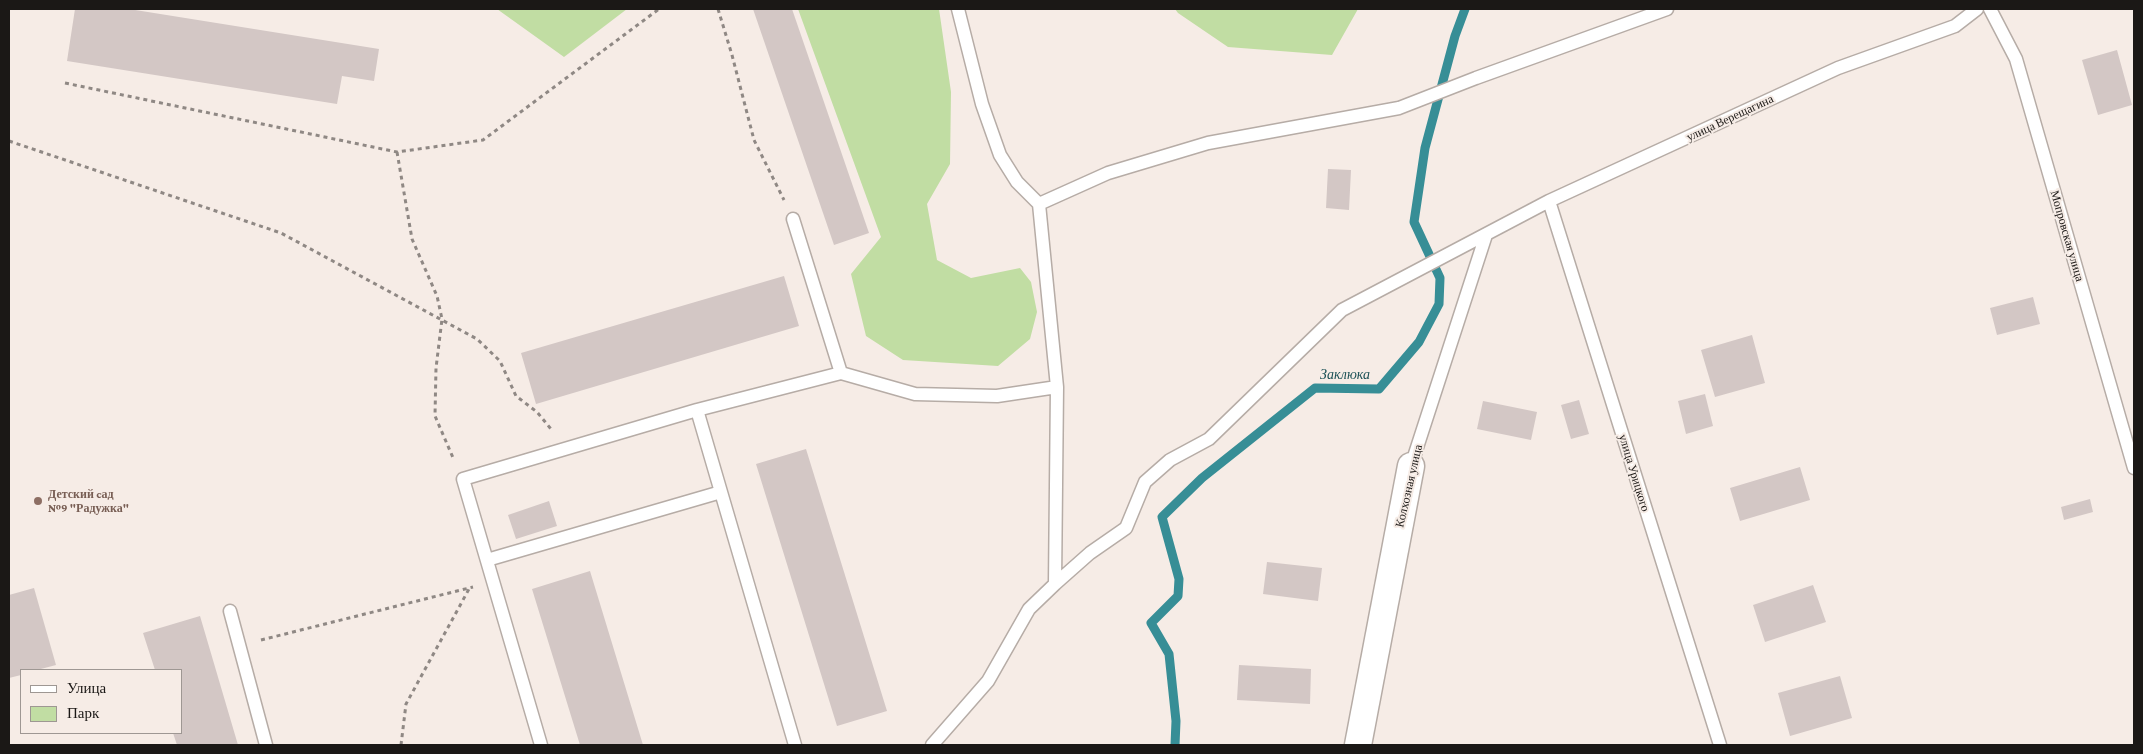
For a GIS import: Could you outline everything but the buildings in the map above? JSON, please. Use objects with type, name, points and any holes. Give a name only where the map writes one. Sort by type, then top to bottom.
[{"type":"street","name":"Колхозная улица","points":[[1358,745],[1411,466]]},
{"type":"lane","points":[[958,9],[982,104],[1000,155],[1017,182],[1039,204],[1057,387],[1055,584]]},
{"type":"lane","points":[[1039,204],[1108,174],[1208,143],[1399,108],[1667,9]]},
{"type":"lane","name":"улица Верещагина","points":[[932,745],[988,681],[1029,609],[1090,553],[1126,528],[1145,482],[1170,460],[1209,439],[1342,310],[1549,201],[1838,68],[1955,26],[1977,9]]},
{"type":"lane","name":"Мопровская улица","points":[[1990,9],[2016,60],[2134,468]]},
{"type":"lane","name":"улица Урицкого","points":[[1549,201],[1720,745]]},
{"type":"lane","points":[[793,219],[841,373]]},
{"type":"lane","name":"Колхозная улица","points":[[1411,466],[1486,234]]},
{"type":"lane","points":[[540,745],[462,479],[697,410],[841,373],[915,394],[997,396],[1057,387]]},
{"type":"lane","points":[[697,410],[795,745]]},
{"type":"lane","points":[[486,560],[721,492]]},
{"type":"lane","points":[[230,611],[266,745]]},
{"type":"path","points":[[64,83],[397,152],[482,140],[659,9]]},
{"type":"path","points":[[718,9],[732,54],[754,140],[793,219]]},
{"type":"path","points":[[9,141],[281,233],[442,319],[478,340],[500,361],[516,396],[537,412],[567,448]]},
{"type":"path","points":[[397,152],[412,239],[437,296],[442,319],[436,368],[435,416],[462,479]]},
{"type":"path","points":[[239,645],[493,582]]},
{"type":"path","points":[[402,745],[406,704],[469,588]]},
{"type":"green space","points":[[497,9],[627,9],[564,57]]},
{"type":"green space","points":[[798,9],[939,9],[951,92],[950,164],[927,204],[937,260],[971,278],[1020,268],[1031,282],[1037,312],[1030,339],[998,366],[903,360],[866,336],[851,274],[881,237]]},
{"type":"green space","points":[[1175,9],[1358,9],[1332,55],[1228,47],[1178,13]]},
{"type":"waterway","name":"Заклюка","points":[[1175,745],[1176,721],[1169,654],[1151,623],[1178,596],[1179,579],[1162,517],[1202,478],[1315,388],[1379,389],[1419,342],[1439,304],[1440,278],[1414,222],[1425,148],[1455,36],[1465,9]]},
{"type":"place","name":"Детский cад №9 \"Радужка\"","points":[[38,501]]}]
